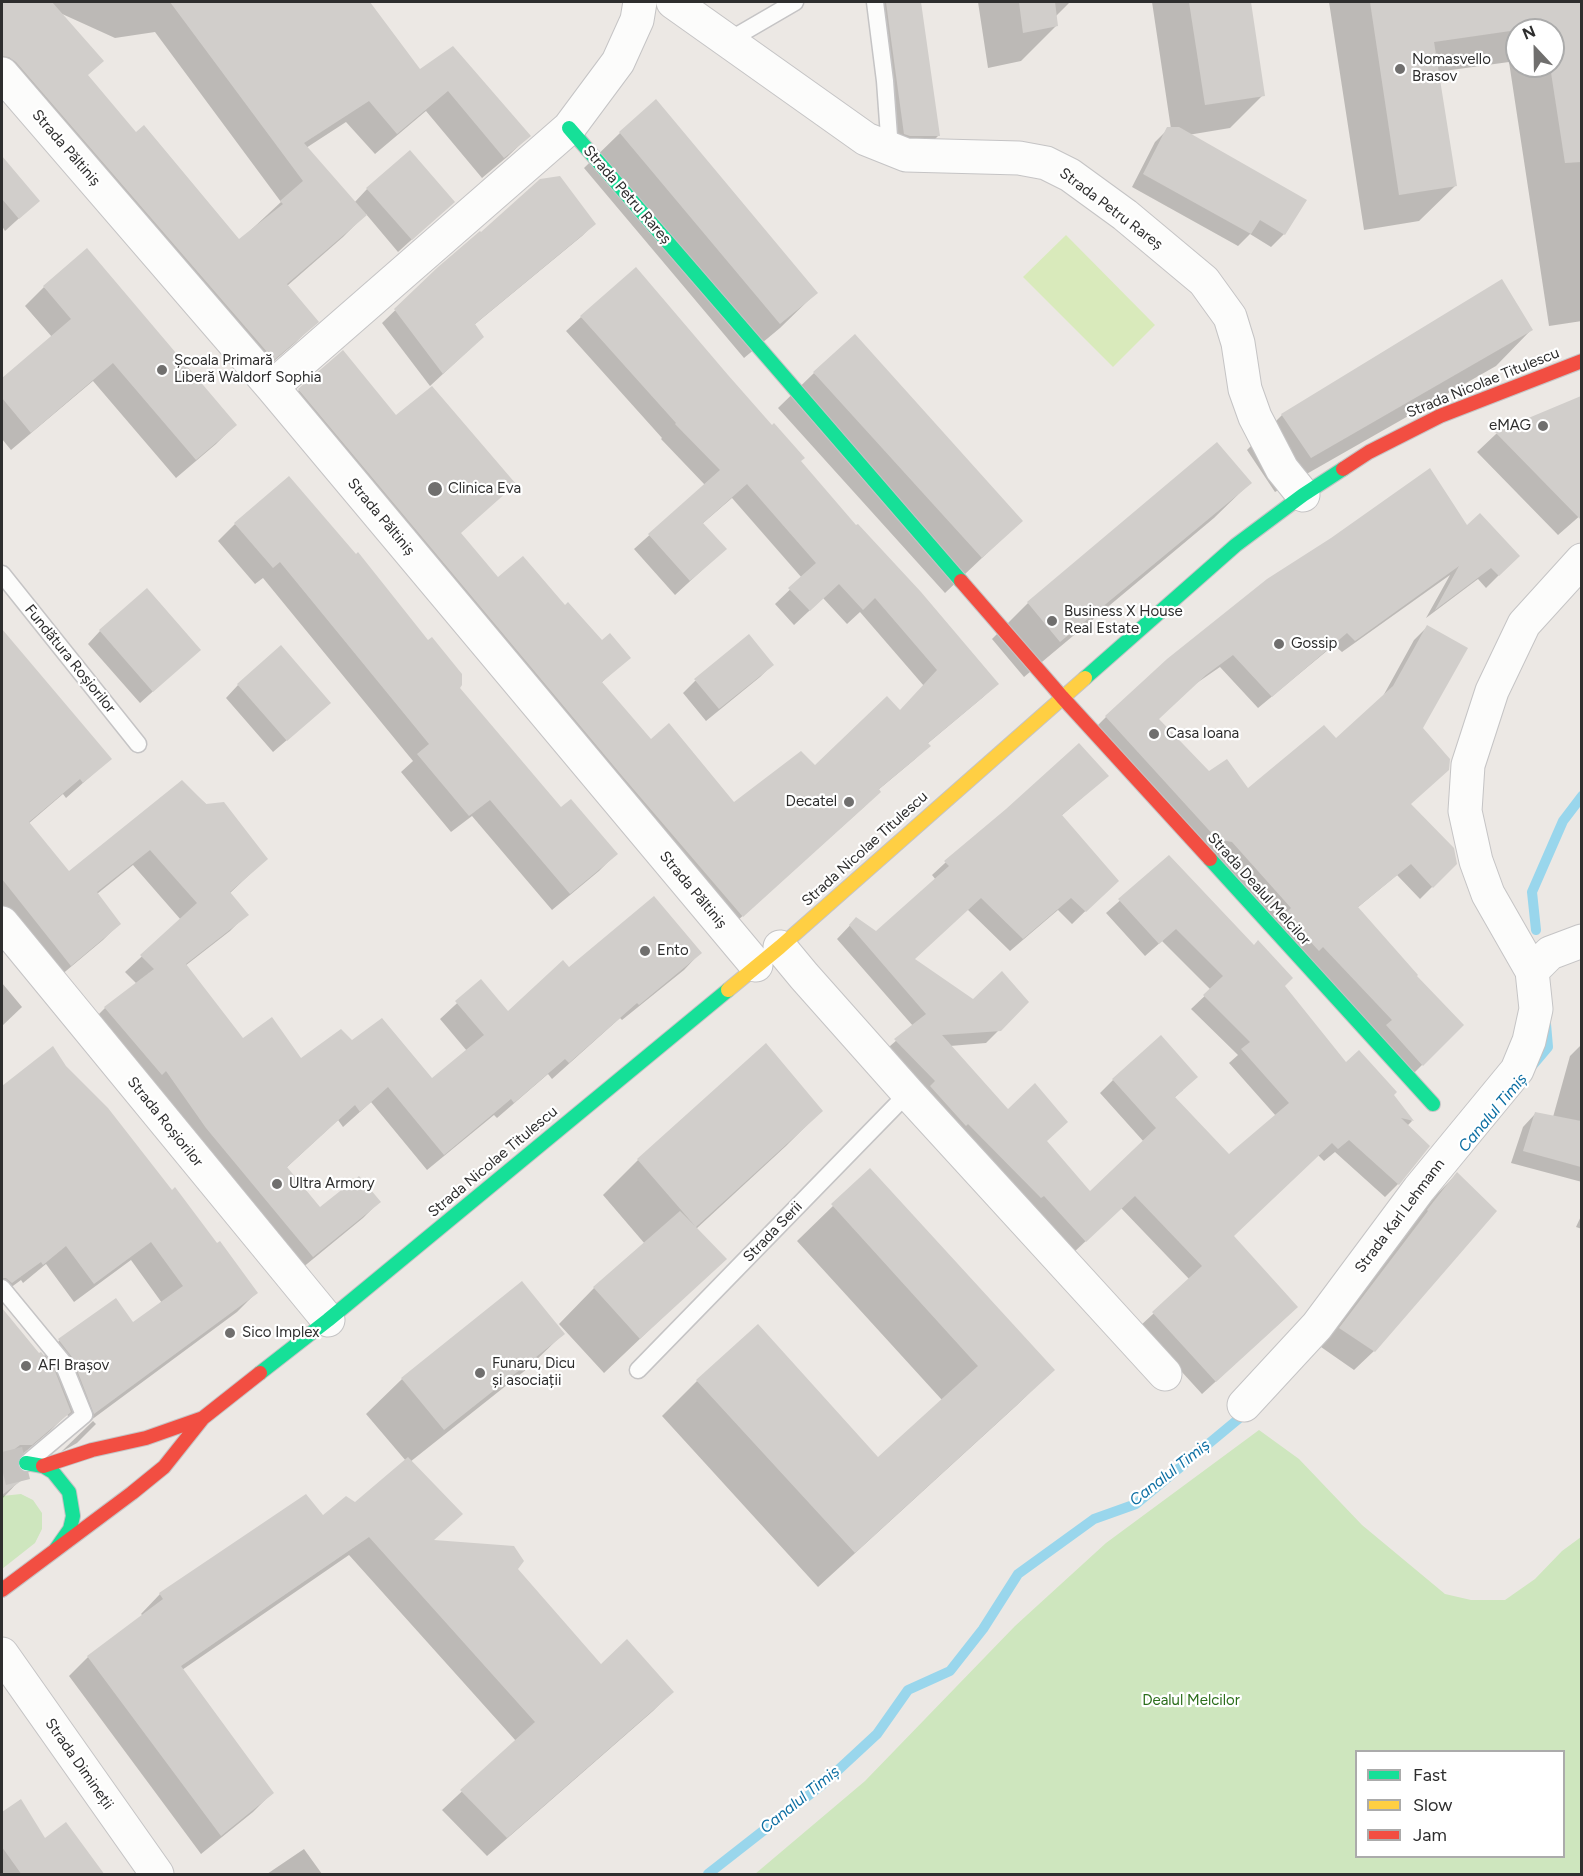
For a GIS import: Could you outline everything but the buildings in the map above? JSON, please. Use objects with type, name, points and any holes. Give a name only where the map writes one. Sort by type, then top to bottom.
[{"type":"street","points":[[272,387],[569,129],[618,62],[637,20],[640,2]]},
{"type":"street","name":"Strada Petru Rareș","points":[[673,2],[866,139],[906,155],[1019,158],[1046,163],[1070,175],[1134,222],[1204,281],[1230,317],[1238,343],[1245,389],[1255,417],[1282,469],[1303,495]]},
{"type":"street","name":"Strada Păltiniș","points":[[2,74],[768,956]]},
{"type":"street","name":"Strada Petru Rareș","points":[[569,129],[1062,697]]},
{"type":"street","name":"Strada Nicolae Titulescu","points":[[2,1590],[132,1494],[164,1467],[202,1418],[328,1320],[768,956],[1236,545],[1303,495],[1369,452],[1440,416],[1581,361]]},
{"type":"street","name":"Strada Karl Lehmann","points":[[1244,1405],[1317,1326],[1419,1189],[1516,1070],[1529,1041],[1536,1009],[1532,970],[1488,894],[1476,861],[1465,811],[1468,765],[1492,691],[1524,624],[1581,560]]},
{"type":"street","name":"Strada Dealul Melcilor","points":[[1062,697],[1433,1104]]},
{"type":"street","name":"Strada Roșiorilor","points":[[2,923],[328,1320]]},
{"type":"street","points":[[1532,970],[1550,953],[1581,941]]},
{"type":"street","points":[[768,956],[804,976],[1165,1374]]},
{"type":"street","name":"Strada Nicolae Titulescu","points":[[35,1464],[146,1438],[202,1418]]},
{"type":"street","name":"Strada Nicolae Titulescu","points":[[35,1464],[53,1472],[69,1492],[73,1516],[70,1529],[56,1549]]},
{"type":"street","name":"Strada Dimineții","points":[[2,1654],[155,1874]]},
{"type":"lane","points":[[728,41],[795,2]]},
{"type":"lane","points":[[875,2],[885,81],[890,150]]},
{"type":"lane","name":"Fundătura Roșiorilor","points":[[2,574],[138,744]]},
{"type":"lane","name":"Strada Serii","points":[[638,1370],[908,1093]]},
{"type":"lane","points":[[2,1288],[62,1361],[84,1415],[35,1464]]},
{"type":"green space","points":[[1066,235],[1155,325],[1113,367],[1023,277]]},
{"type":"green space","name":"Dealul Melcilor","points":[[1259,1430],[1299,1459],[1362,1525],[1445,1594],[1471,1600],[1505,1600],[1535,1579],[1562,1551],[1581,1537],[1581,1874],[755,1874],[865,1781],[1015,1626],[1106,1543]]},
{"type":"green space","points":[[21,1494],[33,1500],[42,1513],[42,1529],[35,1543],[2,1569],[2,1496]]},
{"type":"waterway","name":"Canalul Timiș","points":[[1536,930],[1532,892],[1563,821],[1582,796]]},
{"type":"waterway","name":"Canalul Timiș","points":[[1532,1066],[1548,1047],[1546,1024]]},
{"type":"waterway","name":"Canalul Timiș","points":[[708,1874],[823,1784],[877,1734],[908,1690],[950,1671],[983,1629],[1018,1574],[1094,1519],[1136,1504],[1248,1411]]},
{"type":"tunnel","points":[[2,1469],[26,1463]]},
{"type":"traffic: fast","points":[[569,128],[961,581]]},
{"type":"traffic: fast","points":[[1085,678],[1236,545],[1303,495],[1343,469]]},
{"type":"traffic: fast","points":[[1210,859],[1433,1104]]},
{"type":"traffic: fast","points":[[260,1373],[328,1320],[728,990]]},
{"type":"traffic: fast","points":[[26,1463],[43,1466],[53,1472],[69,1492],[73,1516],[70,1529],[56,1549]]},
{"type":"traffic: slow","points":[[728,990],[780,947],[1085,678]]},
{"type":"traffic: jam","points":[[1343,469],[1369,452],[1440,416],[1582,361]]},
{"type":"traffic: jam","points":[[961,581],[1062,697],[1210,859]]},
{"type":"traffic: jam","points":[[2,1590],[164,1467],[203,1418],[260,1373]]},
{"type":"traffic: jam","points":[[43,1466],[92,1450],[146,1438],[203,1418]]},
{"type":"place","name":"Nomasvello Brasov","points":[[1400,69]]},
{"type":"place","name":"Școala Primară Liberă Waldorf Sophia","points":[[162,370]]},
{"type":"place","name":"eMAG","points":[[1543,426]]},
{"type":"place","name":"Clinica Eva","points":[[435,489]]},
{"type":"place","name":"Business X House Real Estate","points":[[1052,621]]},
{"type":"place","name":"Gossip","points":[[1279,644]]},
{"type":"place","name":"Casa Ioana","points":[[1154,734]]},
{"type":"place","name":"Decatel","points":[[849,802]]},
{"type":"place","name":"Ento","points":[[645,951]]},
{"type":"place","name":"Ultra Armory","points":[[277,1184]]},
{"type":"place","name":"Sico Implex","points":[[230,1333]]},
{"type":"place","name":"AFI Brașov","points":[[26,1366]]},
{"type":"place","name":"Funaru, Dicu și asociații","points":[[480,1373]]}]
